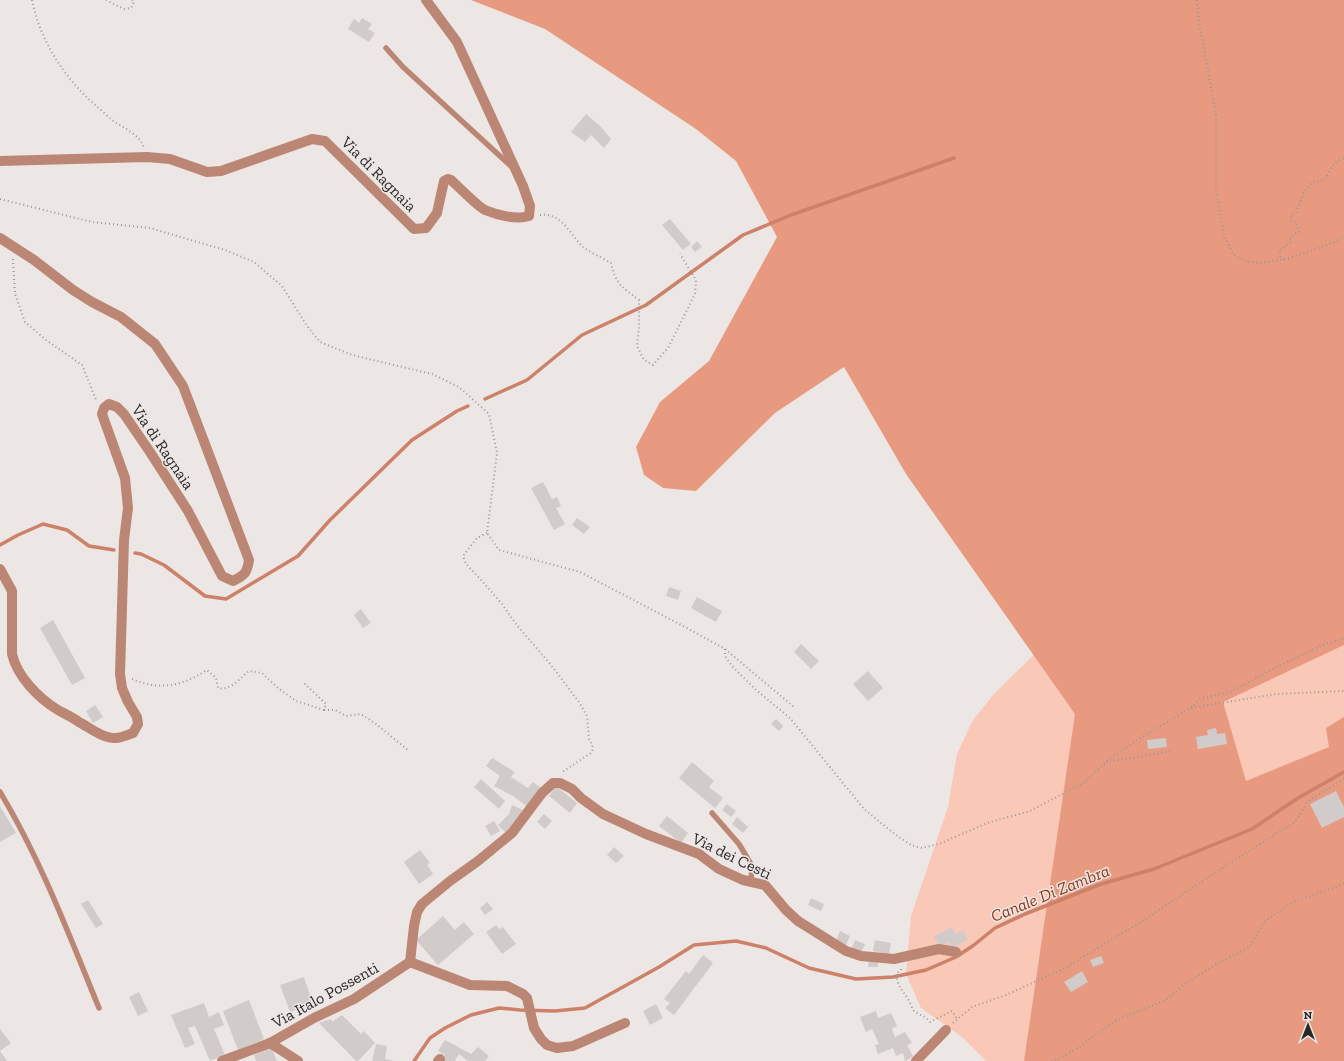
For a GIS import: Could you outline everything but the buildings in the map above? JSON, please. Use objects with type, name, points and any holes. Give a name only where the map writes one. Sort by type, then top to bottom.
[{"type":"street","points":[[426,0],[457,42],[516,171],[530,206],[529,216]]},
{"type":"street","name":"Via di Ragnaia","points":[[0,160],[146,157],[170,159],[207,172],[221,171],[312,140],[325,141],[414,229],[426,228],[437,213],[444,181],[448,179],[484,209],[502,215],[522,218],[529,216]]},
{"type":"street","name":"Via di Ragnaia","points":[[0,238],[34,260],[72,290],[120,317],[155,344],[183,386],[249,560],[247,571],[241,577],[233,581],[222,576],[188,511],[124,414],[117,407],[109,404],[104,408],[102,414]]},
{"type":"street","points":[[0,569],[12,591],[12,654],[14,663],[23,678],[57,710],[106,736],[115,738],[133,733],[138,724],[137,717],[122,688],[120,674],[124,540],[128,508],[125,478],[102,414]]},
{"type":"street","points":[[557,783],[542,793],[512,833],[422,904],[417,912],[414,926],[410,962],[470,984],[507,986],[523,994],[528,998],[534,1028],[548,1045],[557,1048],[573,1046],[625,1023]]},
{"type":"street","name":"Via dei Cesti","points":[[557,783],[572,789],[581,798],[604,814],[646,834],[699,854],[719,869],[743,880],[765,885],[786,910],[798,921],[846,951],[861,956],[894,959],[938,949],[956,952]]},
{"type":"street","name":"Via Italo Possenti","points":[[222,1061],[270,1043],[314,1018],[354,999],[410,962]]},
{"type":"street","points":[[916,1061],[946,1030]]},
{"type":"street","points":[[270,1043],[298,1061]]},
{"type":"lane","points":[[386,48],[403,67],[516,171]]},
{"type":"lane","points":[[0,792],[38,866],[99,1008]]},
{"type":"lane","points":[[712,813],[739,844],[752,866],[751,881]]},
{"type":"path","points":[[32,0],[36,20],[50,51],[76,86],[93,103],[142,142],[146,157]]},
{"type":"path","points":[[106,0],[124,9],[132,8],[134,2],[132,0]]},
{"type":"path","points":[[1197,0],[1199,21],[1216,115],[1216,191],[1224,236],[1234,255],[1245,261],[1258,263],[1285,259],[1333,243],[1344,236]]},
{"type":"path","points":[[1285,259],[1281,258],[1279,252],[1291,242],[1290,239],[1294,234],[1299,232],[1296,222],[1294,223],[1291,221],[1291,215],[1296,212],[1304,192],[1312,182],[1322,181],[1328,177],[1333,164],[1344,158]]},
{"type":"path","points":[[0,199],[92,222],[150,228],[224,250],[254,262],[282,286],[307,326],[320,342],[352,355],[432,374],[459,387],[490,414],[497,453],[487,533],[499,550],[580,572],[685,627],[725,649],[794,707]]},
{"type":"path","points":[[529,216],[546,214],[560,220],[584,247],[611,263],[614,275],[620,286],[639,300],[639,328],[637,346],[644,360],[653,365],[668,348],[695,294],[696,280],[680,254]]},
{"type":"path","points":[[12,246],[15,294],[25,322],[46,340],[82,365],[102,414]]},
{"type":"path","points":[[487,533],[477,538],[463,556],[466,564],[482,580],[516,624],[551,665],[579,702],[587,716],[589,739],[593,749],[591,753],[560,774],[557,783]]},
{"type":"path","points":[[725,649],[725,656],[732,666],[755,689],[790,718],[864,809],[910,845],[922,848],[939,844],[987,823],[1030,811],[1082,783],[1105,762],[1136,740],[1191,708],[1200,699],[1230,692],[1320,646],[1344,638]]},
{"type":"path","points":[[120,674],[145,685],[172,686],[193,679],[207,670],[216,678],[218,688],[224,689],[230,687],[249,671],[262,673],[278,688],[296,701],[324,710],[335,710],[346,716],[361,714],[376,724],[409,751]]},
{"type":"path","points":[[304,683],[326,704],[324,710]]},
{"type":"path","points":[[1191,708],[1276,694],[1344,691]]},
{"type":"path","points":[[1105,762],[1173,751]]},
{"type":"path","points":[[946,1030],[957,1018],[972,1007],[1006,995],[1063,969],[1141,922],[1295,822],[1307,802],[1344,779]]},
{"type":"path","points":[[1051,1061],[1083,1046],[1093,1036],[1119,1019],[1166,1000],[1185,984],[1216,964],[1249,948],[1264,922],[1293,902],[1344,884]]},
{"type":"path","points":[[896,974],[901,991],[907,997],[915,1011],[926,1017],[930,1022],[952,1011],[957,1018]]},
{"type":"shaded area","points":[[471,0],[1344,0],[1344,645],[1223,702],[1246,781],[1329,747],[1326,728],[1344,717],[1344,1061],[1024,1061],[1075,714],[906,474],[844,367],[775,413],[696,491],[663,488],[644,475],[636,447],[660,402],[709,361],[777,237],[736,161],[696,129],[545,29]]},
{"type":"shaded area","points":[[1344,184],[1344,1061],[986,1061],[962,1037],[921,1008],[906,974],[911,916],[948,807],[957,754],[973,720],[993,695],[1060,629]]},
{"type":"waterway","points":[[485,399],[527,380],[582,335],[646,305],[743,235],[791,215],[954,158]]},
{"type":"waterway","points":[[135,553],[141,554],[164,565],[205,596],[226,599],[298,556],[330,520],[412,440],[457,411],[468,406]]},
{"type":"waterway","points":[[0,545],[43,524],[67,530],[89,546],[114,550]]},
{"type":"waterway","name":"Canale Di Zambra","points":[[414,1061],[430,1038],[445,1028],[471,1015],[499,1008],[555,1011],[585,1008],[659,967],[694,945],[736,941],[766,948],[809,968],[856,979],[893,977],[926,970],[956,957],[995,928],[1025,914],[1101,884],[1154,869],[1252,829],[1298,798],[1344,772]]}]
